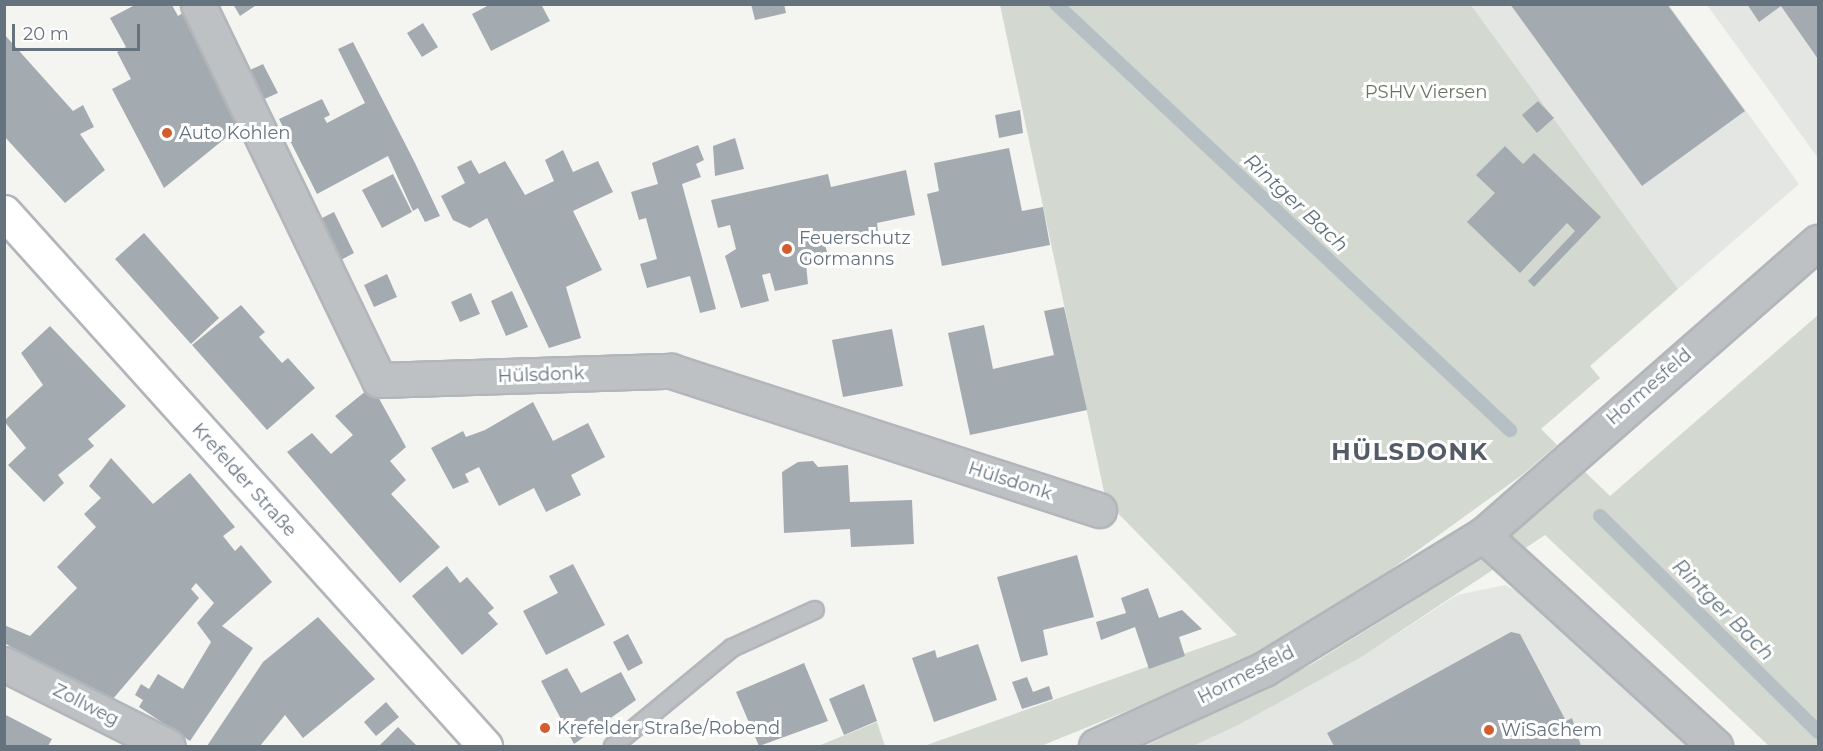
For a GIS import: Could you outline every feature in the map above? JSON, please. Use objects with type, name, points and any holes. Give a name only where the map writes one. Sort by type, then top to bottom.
[{"type":"main road","name":"Krefelder Straße","points":[[4,212],[485,747]]},
{"type":"street","name":"Hülsdonk","points":[[198,4],[379,380],[671,371],[1099,510]]},
{"type":"street","name":"Hormesfeld","points":[[1096,747],[1264,669],[1493,527],[1581,446],[1818,242]]},
{"type":"street","points":[[1493,527],[1715,747]]},
{"type":"street","name":"Zollweg","points":[[4,664],[168,747]]},
{"type":"lane","points":[[614,747],[732,648],[815,610]]},
{"type":"shaded area","points":[[1471,5],[1669,5],[1799,184],[1678,289]]},
{"type":"shaded area","points":[[1707,5],[1818,5],[1818,158]]},
{"type":"shaded area","points":[[1505,585],[1532,599],[1686,746],[1193,746],[1363,656],[1457,595]]},
{"type":"green space","name":"PSHV Viersen","points":[[1000,5],[1471,5],[1678,289],[1590,366],[1600,378],[1541,429],[1557,445],[1522,475],[1389,571],[1235,667],[1041,746],[924,746],[1237,635],[1106,501]]},
{"type":"green space","points":[[1818,315],[1818,746],[1769,746],[1545,535],[1363,656],[1240,724],[1193,746],[1145,746],[1312,664],[1481,559],[1583,470],[1610,496]]},
{"type":"green space","points":[[877,722],[885,746],[818,746]]},
{"type":"building","points":[[233,4],[258,4],[240,16]]},
{"type":"building","points":[[491,4],[541,4],[550,21],[491,51],[472,14]]},
{"type":"building","points":[[751,4],[784,4],[786,13],[755,20]]},
{"type":"building","points":[[1510,4],[1667,4],[1745,111],[1642,186]]},
{"type":"building","points":[[1747,4],[1818,4],[1818,59],[1781,6],[1759,22]]},
{"type":"building","points":[[135,5],[172,5],[178,16],[186,11],[244,123],[164,188],[112,89],[131,79],[117,52],[126,47],[110,18]]},
{"type":"building","points":[[423,23],[438,47],[422,57],[407,33]]},
{"type":"building","points":[[4,34],[73,111],[83,105],[94,127],[80,134],[105,170],[65,203],[4,136]]},
{"type":"building","points":[[353,42],[440,216],[425,222],[418,208],[413,211],[388,156],[317,194],[279,119],[322,99],[330,115],[324,118],[327,123],[365,103],[338,49]]},
{"type":"building","points":[[263,64],[278,93],[262,100],[248,71]]},
{"type":"building","points":[[1538,101],[1554,118],[1537,133],[1522,115]]},
{"type":"building","points":[[1020,110],[1023,133],[999,138],[995,115]]},
{"type":"building","points":[[735,138],[744,169],[715,176],[713,146]]},
{"type":"building","points":[[698,145],[704,160],[696,164],[701,177],[682,184],[716,309],[700,313],[690,276],[647,288],[640,264],[657,259],[646,218],[639,220],[631,192],[658,184],[652,163]]},
{"type":"building","points":[[1505,146],[1523,164],[1534,153],[1601,217],[1534,287],[1528,281],[1575,231],[1567,223],[1520,273],[1467,222],[1495,193],[1476,175]]},
{"type":"building","points":[[1009,148],[1022,211],[1043,207],[1050,245],[942,266],[927,194],[939,191],[934,163]]},
{"type":"building","points":[[563,150],[573,172],[598,161],[613,192],[573,211],[602,270],[566,287],[581,338],[549,348],[487,218],[470,228],[453,220],[441,196],[465,183],[457,167],[471,160],[479,174],[505,161],[525,195],[554,181],[545,160]]},
{"type":"building","points":[[906,170],[915,215],[877,223],[878,232],[825,245],[829,259],[806,264],[808,284],[775,291],[770,273],[762,275],[769,301],[741,308],[725,256],[736,249],[730,225],[718,228],[711,200],[828,174],[831,187]]},
{"type":"building","points":[[393,174],[412,212],[382,228],[362,190]]},
{"type":"building","points":[[334,212],[354,253],[337,262],[316,221]]},
{"type":"building","points":[[144,233],[219,318],[191,344],[115,259]]},
{"type":"building","points":[[387,274],[397,297],[374,307],[364,285]]},
{"type":"building","points":[[512,291],[528,327],[506,336],[491,301]]},
{"type":"building","points":[[471,293],[480,314],[460,322],[451,302]]},
{"type":"building","points":[[241,305],[265,332],[259,337],[282,363],[288,358],[315,388],[267,430],[192,345]]},
{"type":"building","points":[[1064,307],[1087,410],[970,435],[948,333],[984,325],[993,369],[1054,355],[1044,311]]},
{"type":"building","points":[[50,326],[126,406],[88,439],[94,446],[58,475],[64,483],[44,502],[8,465],[26,448],[4,421],[43,385],[21,353]]},
{"type":"building","points":[[892,329],[903,386],[843,397],[832,340]]},
{"type":"building","points":[[372,386],[406,447],[390,461],[406,480],[391,494],[440,547],[400,583],[287,452],[312,433],[331,454],[353,435],[335,416]]},
{"type":"building","points":[[533,402],[553,441],[588,423],[605,457],[571,475],[581,495],[546,512],[534,488],[499,506],[479,467],[465,474],[469,482],[453,489],[431,448],[463,431],[466,437],[485,430]]},
{"type":"building","points":[[111,458],[153,504],[190,473],[235,527],[223,536],[235,551],[241,545],[272,582],[222,626],[253,648],[190,741],[139,707],[143,700],[135,695],[141,684],[149,689],[158,674],[183,689],[211,642],[197,623],[214,603],[196,583],[191,589],[199,598],[112,700],[4,643],[4,625],[30,636],[77,588],[57,567],[96,527],[84,514],[101,498],[89,486]]},
{"type":"building","points":[[813,461],[818,467],[848,465],[850,502],[912,500],[914,544],[851,547],[850,529],[784,533],[782,472],[798,462]]},
{"type":"building","points":[[1077,555],[1094,617],[1043,630],[1048,655],[1021,662],[997,577]]},
{"type":"building","points":[[573,564],[605,625],[546,655],[523,611],[558,593],[549,576]]},
{"type":"building","points":[[447,566],[460,583],[467,577],[494,608],[488,613],[498,624],[462,655],[412,596]]},
{"type":"building","points":[[1148,588],[1159,618],[1182,610],[1202,629],[1179,637],[1185,656],[1149,669],[1135,627],[1101,640],[1096,622],[1126,613],[1121,598]]},
{"type":"building","points":[[318,617],[375,679],[303,738],[285,715],[260,746],[207,746],[263,662]]},
{"type":"building","points":[[1511,632],[1520,634],[1566,721],[1572,718],[1581,746],[1334,746],[1327,733]]},
{"type":"building","points":[[628,634],[643,663],[628,671],[613,642]]},
{"type":"building","points":[[978,644],[997,700],[934,722],[912,658],[935,650],[937,658]]},
{"type":"building","points":[[804,663],[828,721],[759,746],[736,692]]},
{"type":"building","points":[[567,668],[581,693],[621,672],[636,700],[574,744],[541,681]]},
{"type":"building","points":[[1027,677],[1033,692],[1049,686],[1053,699],[1022,709],[1012,682]]},
{"type":"building","points":[[864,684],[877,721],[844,735],[829,699]]},
{"type":"building","points":[[386,702],[399,717],[376,736],[364,722]]},
{"type":"building","points":[[4,714],[52,739],[48,746],[4,746]]},
{"type":"building","points":[[398,727],[417,746],[379,746]]},
{"type":"waterway","name":"Rintger Bach","points":[[1056,4],[1510,430]]},
{"type":"waterway","name":"Rintger Bach","points":[[1600,516],[1818,732]]},
{"type":"place","name":"Auto Kohlen","points":[[167,133]]},
{"type":"place","name":"Feuerschutz Gormanns","points":[[787,249]]},
{"type":"place","name":"Krefelder Straße/Robend","points":[[545,728]]},
{"type":"place","name":"WiSaChem","points":[[1489,730]]},
{"type":"district","name":"HÜLSDONK","points":[[1410,452]]}]
